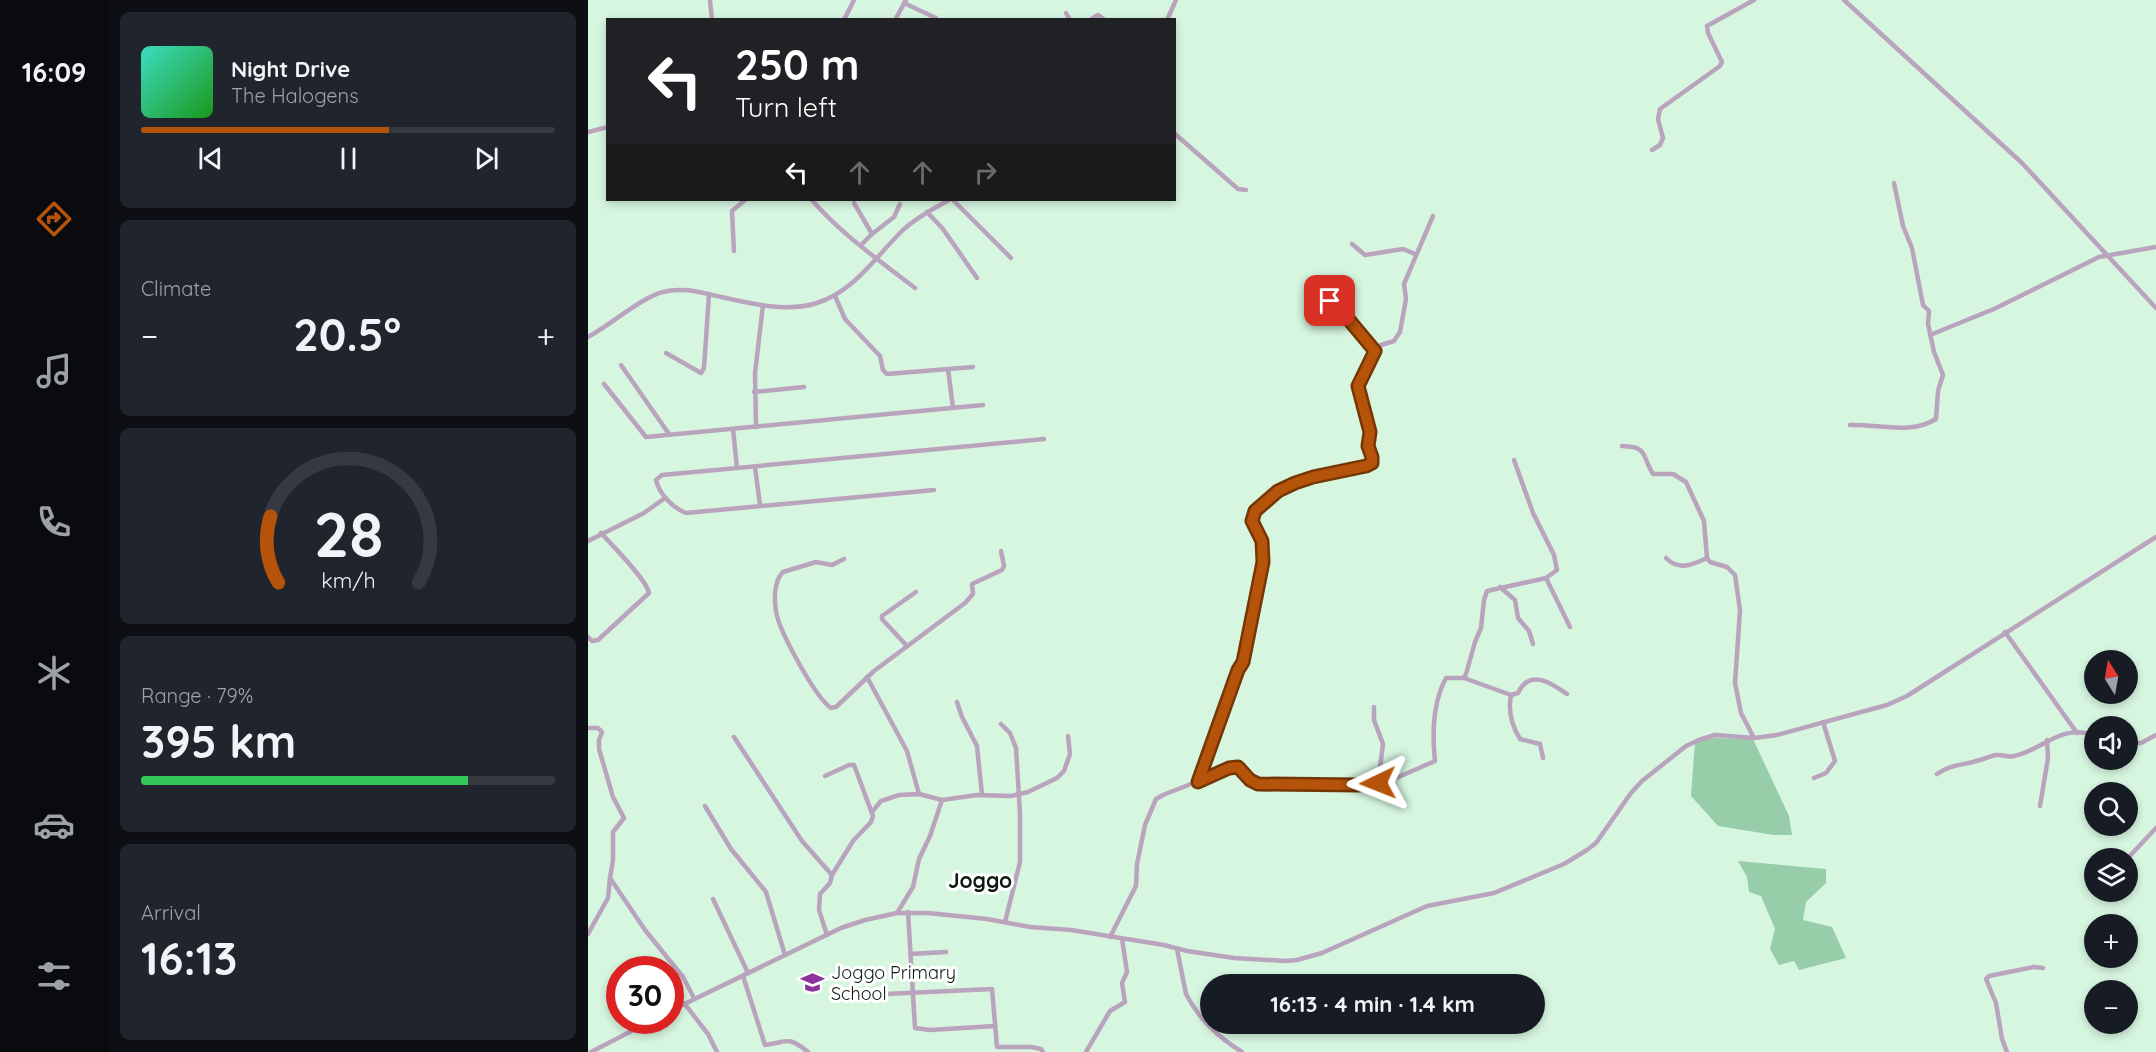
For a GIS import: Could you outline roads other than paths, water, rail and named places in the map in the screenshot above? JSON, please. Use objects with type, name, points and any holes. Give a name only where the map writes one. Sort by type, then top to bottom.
[{"type":"street","points":[[710,0],[712,18]]},
{"type":"street","points":[[845,18],[855,0]]},
{"type":"street","points":[[1168,18],[1176,0]]},
{"type":"street","points":[[1652,150],[1660,145],[1664,138],[1658,119],[1660,109],[1720,66],[1722,62],[1707,26],[1754,0]]},
{"type":"street","points":[[1844,0],[2022,163],[2156,308]]},
{"type":"street","points":[[897,18],[905,2],[936,18]]},
{"type":"street","points":[[1066,13],[1069,18]]},
{"type":"street","points":[[588,132],[606,128]]},
{"type":"street","points":[[1176,135],[1238,189],[1246,190]]},
{"type":"street","points":[[1850,425],[1912,427],[1936,419],[1938,391],[1942,375],[1930,335],[1929,311],[1923,305],[1912,248],[1903,226],[1894,183]]},
{"type":"street","points":[[734,251],[732,211],[744,201]]},
{"type":"street","points":[[813,201],[822,212],[876,258],[915,288]]},
{"type":"street","points":[[588,337],[662,292],[684,290],[763,305],[800,307],[814,304],[835,296],[854,283],[904,229],[927,212],[949,201]]},
{"type":"street","points":[[952,201],[1011,258]]},
{"type":"street","points":[[854,202],[872,234]]},
{"type":"street","points":[[861,245],[894,217],[900,204]]},
{"type":"street","points":[[927,212],[943,229],[977,278]]},
{"type":"street","points":[[1198,782],[1238,670],[1243,662],[1263,562],[1262,541],[1252,521],[1252,516],[1255,511],[1286,487],[1313,477],[1372,463],[1368,446],[1370,432],[1358,386],[1375,351],[1381,345],[1394,341],[1400,332],[1406,299],[1404,284],[1433,216]]},
{"type":"street","points":[[1352,244],[1365,255],[1403,249],[1415,254]]},
{"type":"street","points":[[1930,335],[1994,309],[2089,261],[2107,254],[2156,247]]},
{"type":"street","points":[[666,353],[701,373],[704,368],[709,294]]},
{"type":"street","points":[[835,296],[845,319],[880,356],[883,370],[887,375],[973,367]]},
{"type":"street","points":[[1323,300],[1330,301],[1339,308],[1375,351]]},
{"type":"street","points":[[756,427],[754,392],[758,334],[763,305]]},
{"type":"street","points":[[621,365],[669,434]]},
{"type":"street","points":[[948,369],[953,408]]},
{"type":"street","points":[[604,384],[646,437],[983,405]]},
{"type":"street","points":[[754,392],[804,387]]},
{"type":"street","points":[[733,429],[737,468]]},
{"type":"street","points":[[934,490],[686,513],[665,498],[656,484],[657,477],[662,475],[1044,439]]},
{"type":"street","points":[[1622,446],[1637,447],[1641,450],[1653,474],[1673,474],[1686,482],[1704,521],[1707,558],[1713,564],[1727,567],[1735,575],[1740,609],[1735,683],[1741,713],[1754,738]]},
{"type":"street","points":[[1464,678],[1481,628],[1487,591],[1546,578],[1557,570],[1557,562],[1533,513],[1514,460]]},
{"type":"street","points":[[755,467],[760,505]]},
{"type":"street","points":[[588,541],[644,513],[665,498]]},
{"type":"street","points":[[588,637],[592,641],[598,640],[649,593],[602,533]]},
{"type":"street","points":[[717,1052],[708,1034],[684,1003],[827,935],[865,920],[897,913],[957,916],[1005,922],[1254,960],[1286,962],[1322,953],[1427,906],[1477,897],[1504,889],[1554,869],[1596,843],[1642,781],[1686,746],[1715,735],[1754,738],[1777,735],[1887,705],[1907,696],[2156,537]]},
{"type":"street","points":[[844,559],[832,565],[816,562],[783,572],[776,584],[777,616],[796,657],[831,708],[839,705],[867,677],[965,603],[973,594],[972,584],[1002,570],[1004,566],[1001,551]]},
{"type":"street","points":[[1666,558],[1677,566],[1684,566],[1707,558]]},
{"type":"street","points":[[1546,578],[1570,627]]},
{"type":"street","points":[[1500,587],[1515,601],[1518,618],[1530,631],[1533,644]]},
{"type":"street","points":[[907,646],[882,620],[882,616],[916,592]]},
{"type":"street","points":[[2005,632],[2077,733]]},
{"type":"street","points":[[867,677],[907,751],[918,794]]},
{"type":"street","points":[[1110,937],[1136,886],[1138,854],[1145,825],[1156,799],[1163,795],[1229,768],[1238,767],[1250,780],[1258,784],[1359,785],[1394,779],[1435,761],[1433,734],[1438,692],[1446,678],[1464,678],[1511,695],[1518,693],[1525,683],[1539,679],[1567,694]]},
{"type":"street","points":[[1511,695],[1509,701],[1513,726],[1520,739],[1540,744],[1543,758]]},
{"type":"street","points":[[957,702],[976,746],[982,795]]},
{"type":"street","points":[[1374,707],[1374,720],[1383,744],[1382,766],[1378,783]]},
{"type":"street","points":[[1814,778],[1826,773],[1835,761],[1823,722]]},
{"type":"street","points":[[1001,723],[1014,741],[1019,795],[1020,862],[1005,922]]},
{"type":"street","points":[[588,728],[598,728],[602,732],[599,749],[613,797],[624,818],[613,832],[611,889],[588,934]]},
{"type":"street","points":[[1937,774],[1947,768],[1995,755],[2015,756],[2034,749],[2047,740],[2077,733],[2084,734]]},
{"type":"street","points":[[2138,743],[2156,735]]},
{"type":"street","points":[[734,736],[802,842],[832,875]]},
{"type":"street","points":[[872,812],[876,804],[890,797],[918,794],[942,800],[982,795],[1019,795],[1046,784],[1064,771],[1070,754],[1068,736]]},
{"type":"street","points":[[2040,806],[2048,758],[2047,740]]},
{"type":"street","points":[[825,776],[854,765],[872,812],[872,822],[853,841],[832,875],[830,883],[820,894],[819,910],[827,935]]},
{"type":"street","points":[[897,913],[913,887],[919,859],[930,836],[942,800]]},
{"type":"street","points":[[705,806],[727,843],[766,892],[785,955]]},
{"type":"street","points":[[2137,848],[2156,828]]},
{"type":"street","points":[[610,878],[645,930],[683,977],[694,998]]},
{"type":"street","points":[[713,899],[745,974],[767,1052]]},
{"type":"street","points":[[908,912],[915,1028],[930,1030],[995,1026]]},
{"type":"street","points":[[1086,1052],[1110,1011],[1122,1006],[1125,1002],[1122,983],[1127,972],[1122,939]]},
{"type":"street","points":[[1177,949],[1189,1001],[1211,1029],[1242,1052]]},
{"type":"street","points":[[910,954],[946,952]]},
{"type":"street","points":[[2007,1052],[2002,1039],[1996,1003],[1986,982],[1987,977],[2034,967],[2043,968]]},
{"type":"street","points":[[885,994],[992,989],[997,1047],[1031,1047],[1041,1049],[1043,1052]]},
{"type":"street","points":[[591,1052],[626,1034]]},
{"type":"street","points":[[765,1045],[788,1040],[808,1052]]},
{"type":"place","name":"Joggo Primary School","points":[[813,982]]},
{"type":"district","name":"Joggo","points":[[980,880]]}]
